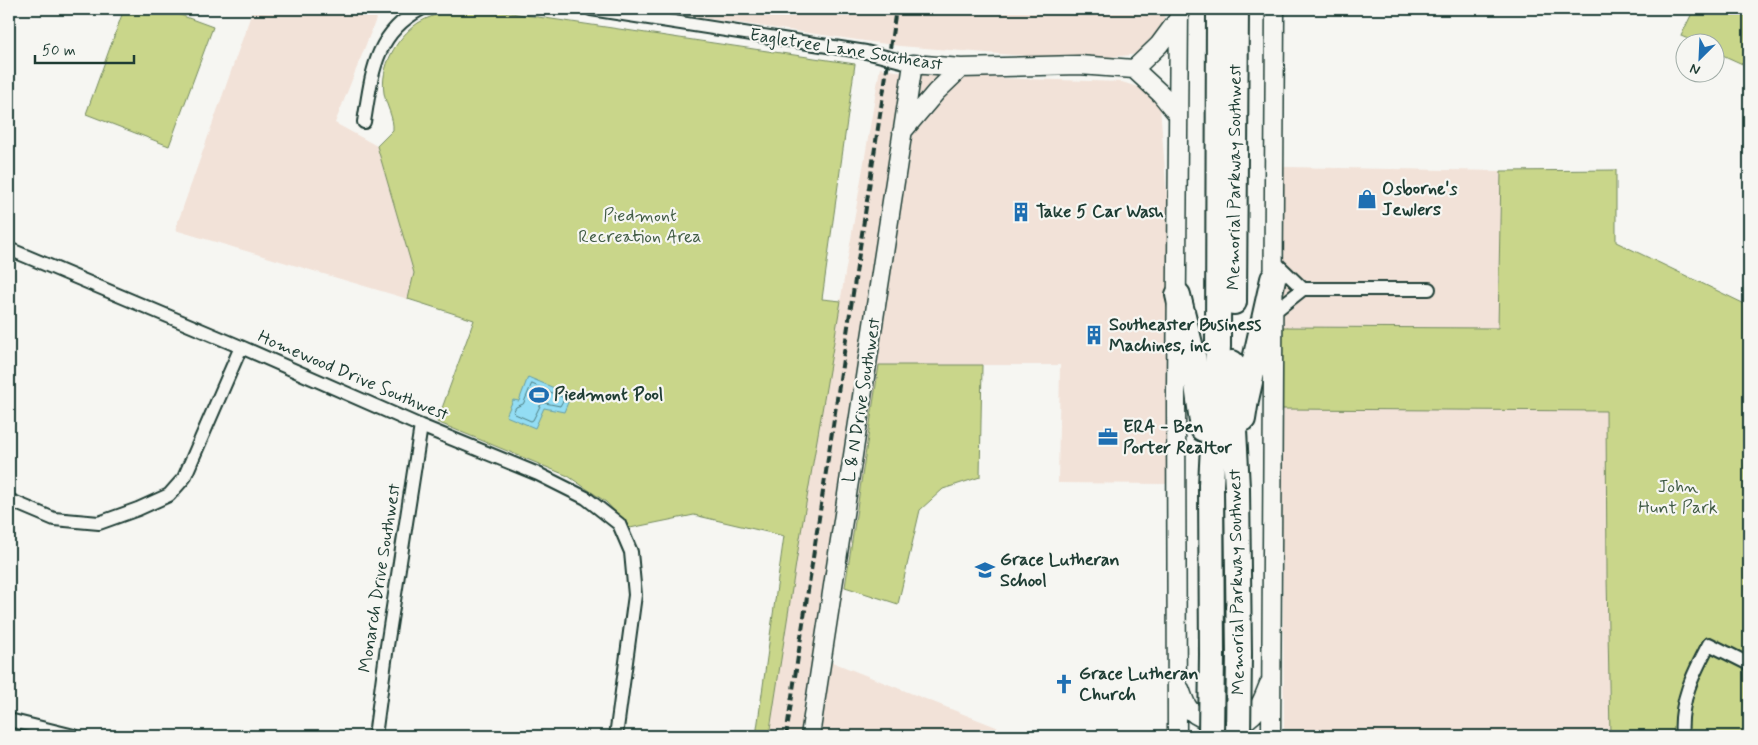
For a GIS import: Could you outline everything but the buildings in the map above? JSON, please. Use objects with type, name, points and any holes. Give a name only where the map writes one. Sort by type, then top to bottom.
[{"type":"highway","name":"Memorial Parkway Southwest","points":[[1211,736],[1211,484],[1218,346],[1219,9]]},
{"type":"highway","name":"Memorial Parkway Southwest","points":[[1236,9],[1232,391],[1236,475],[1239,654],[1238,736]]},
{"type":"highway","points":[[1236,475],[1246,400],[1274,270]]},
{"type":"highway","points":[[1178,296],[1193,356],[1211,484]]},
{"type":"main road","points":[[1271,736],[1275,9]]},
{"type":"main road","points":[[1178,115],[1161,94],[1134,69],[1159,45],[1179,13]]},
{"type":"main road","points":[[1178,736],[1176,391],[1179,13]]},
{"type":"main road","name":"Eagletree Lane Southeast","points":[[913,64],[961,68],[1079,65],[1134,69]]},
{"type":"main road","name":"L & N Drive Southwest","points":[[810,736],[913,64]]},
{"type":"main road","points":[[902,132],[936,92],[961,68]]},
{"type":"main road","points":[[1177,684],[1189,709],[1200,718],[1217,723],[1231,723],[1248,718],[1259,708],[1272,678]]},
{"type":"street","points":[[364,122],[375,62],[389,36],[409,15],[421,9]]},
{"type":"street","name":"Eagletree Lane Southeast","points":[[591,9],[866,52],[913,64]]},
{"type":"street","name":"Homewood Drive Southwest","points":[[9,249],[241,347],[421,426],[538,474],[586,498],[619,524],[631,552],[635,595],[616,736]]},
{"type":"street","points":[[1274,270],[1303,288],[1429,290]]},
{"type":"street","points":[[1274,312],[1303,288]]},
{"type":"street","points":[[9,500],[54,519],[99,523],[169,495],[184,478],[241,347]]},
{"type":"street","name":"Monarch Drive Southwest","points":[[375,736],[421,426]]},
{"type":"street","points":[[1682,736],[1681,720],[1690,680],[1709,644],[1749,664]]},
{"type":"street","points":[[9,720],[74,736]]},
{"type":"shaded area","points":[[253,9],[380,9],[335,123],[377,146],[414,273],[408,299],[175,230]]},
{"type":"shaded area","points":[[641,9],[1165,9],[1163,31],[1156,44],[1132,55],[1075,60],[900,46]]},
{"type":"shaded area","points":[[880,68],[896,71],[996,78],[1122,82],[1141,88],[1160,106],[1167,197],[1169,275],[1166,484],[1058,483],[1060,365],[879,365],[832,662],[1019,736],[769,736],[799,544]]},
{"type":"shaded area","points":[[1284,167],[1501,171],[1498,328],[1281,327]]},
{"type":"shaded area","points":[[1281,409],[1606,411],[1610,736],[1284,736]]},
{"type":"green space","points":[[124,9],[164,9],[213,27],[169,146],[86,114]]},
{"type":"green space","name":"Piedmont Recreation Area","points":[[450,9],[484,9],[855,64],[822,299],[841,301],[799,544],[769,736],[756,736],[784,536],[694,515],[630,528],[606,502],[568,476],[437,422],[474,320],[408,299],[414,273],[377,146],[393,130],[383,83],[391,54],[410,29],[425,19]]},
{"type":"green space","points":[[1694,9],[1749,9],[1749,67],[1726,57],[1726,32],[1683,32]]},
{"type":"green space","name":"John Hunt Park","points":[[1616,170],[1616,242],[1749,306],[1749,736],[1610,736],[1606,411],[1281,409],[1281,327],[1498,328],[1501,171]]},
{"type":"green space","points":[[879,365],[982,365],[980,477],[943,489],[920,510],[898,604],[845,587]]},
{"type":"water","points":[[528,377],[571,395],[564,412],[544,408],[535,428],[506,416],[513,400],[519,401]]},
{"type":"railway","points":[[786,736],[896,9]]},
{"type":"place","name":"Osborne's Jewlers","points":[[1367,199]]},
{"type":"place","name":"Take 5 Car Wash","points":[[1021,212]]},
{"type":"place","name":"Southeaster Business Machines, inc","points":[[1094,335]]},
{"type":"place","name":"Piedmont Pool","points":[[539,395]]},
{"type":"place","name":"ERA - Ben Porter Realtor","points":[[1108,437]]},
{"type":"place","name":"Grace Lutheran School","points":[[985,570]]},
{"type":"place","name":"Grace Lutheran Church","points":[[1064,684]]}]
